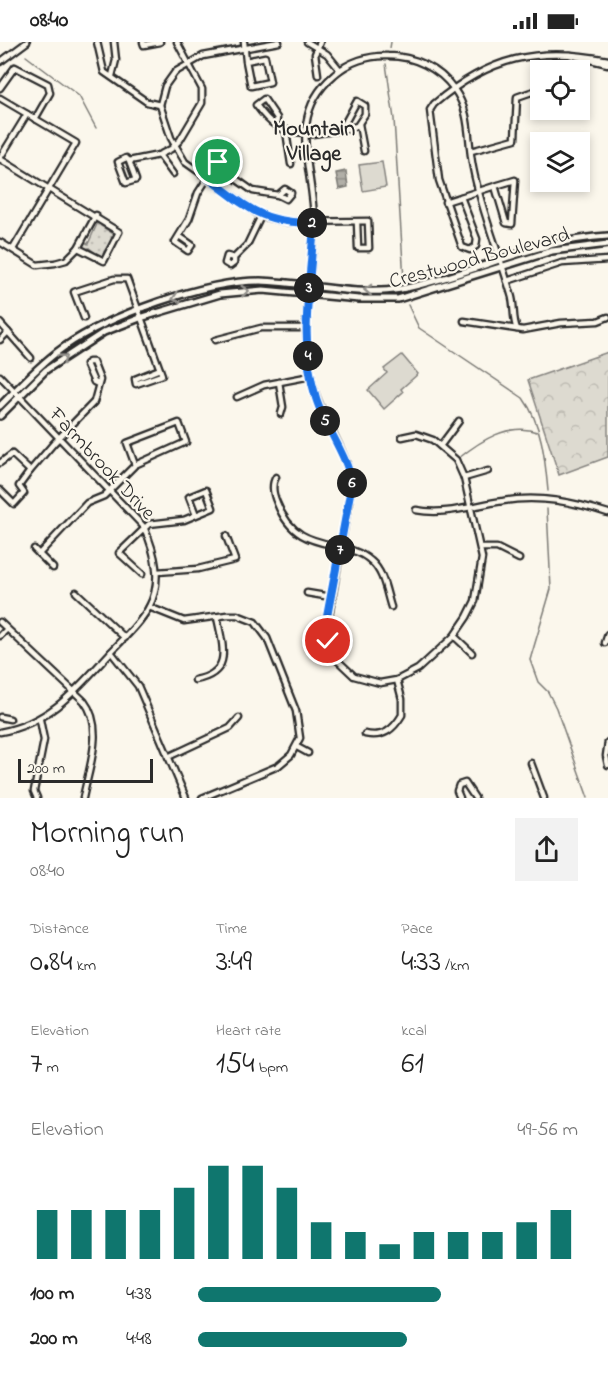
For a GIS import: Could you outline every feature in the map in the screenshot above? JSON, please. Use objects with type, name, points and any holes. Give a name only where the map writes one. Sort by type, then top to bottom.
[{"type":"main road","name":"Crestwood Boulevard","points":[[0,406],[40,364],[65,346],[101,325],[138,309],[235,283],[261,281],[361,290],[400,289],[548,244],[608,236]]},
{"type":"main road","points":[[552,251],[586,242],[592,237]]},
{"type":"main road","name":"Crestwood Boulevard","points":[[0,416],[46,370],[104,332],[140,318],[235,291],[263,290],[358,299],[399,299],[552,251],[608,244]]},
{"type":"street","points":[[0,62],[27,42]]},
{"type":"street","points":[[97,42],[102,67],[147,102],[160,105]]},
{"type":"street","points":[[112,76],[116,60],[114,42]]},
{"type":"street","points":[[143,42],[144,45],[160,42]]},
{"type":"street","points":[[129,161],[136,180],[126,183],[118,162],[159,155],[175,146],[204,97],[177,42]]},
{"type":"street","points":[[279,42],[244,45],[203,56],[188,63],[170,78],[160,105],[175,146],[186,162],[261,216],[279,221],[314,223],[368,221],[369,248],[358,248],[357,222]]},
{"type":"street","points":[[307,42],[319,44],[340,70]]},
{"type":"street","points":[[318,75],[315,59],[319,44]]},
{"type":"street","points":[[244,45],[246,61],[251,86],[270,82],[265,57],[246,61]]},
{"type":"street","points":[[461,197],[477,239],[476,246],[470,250],[462,247],[446,202],[434,156],[430,110],[434,104],[476,74],[510,59],[545,53],[568,54],[608,62]]},
{"type":"street","points":[[402,437],[416,434],[441,445],[456,460],[464,478],[481,548],[481,576],[476,601],[454,636],[418,669],[397,680],[380,683],[364,681],[340,664],[330,649],[326,633],[352,483],[316,398],[311,376],[306,328],[314,223],[305,134],[306,118],[314,99],[324,84],[340,70],[375,57],[406,57],[435,70],[454,89],[468,121],[479,190],[514,304],[517,329]]},
{"type":"street","points":[[0,88],[12,68],[18,66],[48,84],[50,93],[35,119]]},
{"type":"street","points":[[471,151],[515,139],[517,97],[530,92]]},
{"type":"street","points":[[0,98],[75,143],[13,249]]},
{"type":"street","points":[[276,125],[277,118],[264,99],[259,101],[256,105],[270,125],[276,125],[286,132],[305,134],[341,130],[359,123]]},
{"type":"street","points":[[341,130],[357,101],[366,108],[359,123],[364,151]]},
{"type":"street","points":[[27,114],[0,159],[118,229],[120,235],[104,261],[78,248]]},
{"type":"street","points":[[286,132],[291,164]]},
{"type":"street","points":[[159,155],[173,174]]},
{"type":"street","points":[[179,236],[217,164],[253,191],[278,195]]},
{"type":"street","points":[[446,202],[479,190],[515,180],[512,224],[506,223],[495,186]]},
{"type":"street","points":[[0,242],[43,265],[66,260],[78,248],[96,215]]},
{"type":"street","points":[[234,258],[252,238],[261,216]]},
{"type":"street","points":[[507,281],[562,263],[608,260]]},
{"type":"street","points":[[84,318],[74,292],[114,279],[127,279],[140,318],[160,369],[162,375],[136,384],[135,379],[160,369]]},
{"type":"street","points":[[464,321],[517,329],[598,321],[608,317]]},
{"type":"street","points":[[0,323],[30,358]]},
{"type":"street","points":[[215,340],[261,327],[306,328]]},
{"type":"street","points":[[0,340],[8,332]]},
{"type":"street","name":"Farmbrook Drive","points":[[0,376],[144,527],[155,555],[157,572],[149,607],[74,692],[40,720],[0,732]]},
{"type":"street","points":[[237,397],[251,390],[279,382],[311,376]]},
{"type":"street","points":[[279,382],[283,406],[280,414]]},
{"type":"street","points":[[0,490],[14,504],[24,493],[20,486],[30,471],[58,438],[93,404],[98,384]]},
{"type":"street","points":[[441,445],[459,421]]},
{"type":"street","points":[[39,554],[87,503],[100,498],[135,465],[186,442],[178,423],[127,443],[135,465]]},
{"type":"street","points":[[0,463],[12,454],[30,471]]},
{"type":"street","points":[[464,478],[488,471]]},
{"type":"street","points":[[276,477],[273,492],[279,508],[290,525],[310,540],[357,552],[375,564],[383,581],[390,608]]},
{"type":"street","points":[[142,574],[119,553],[144,527],[196,515],[213,508],[206,490],[189,497],[196,515]]},
{"type":"street","points":[[416,510],[435,512],[531,498],[577,503],[608,513]]},
{"type":"street","points":[[157,572],[198,569],[235,560],[226,536]]},
{"type":"street","points":[[481,548],[497,548],[519,560]]},
{"type":"street","points":[[34,549],[53,567]]},
{"type":"street","points":[[76,592],[124,638]]},
{"type":"street","points":[[307,592],[331,597]]},
{"type":"street","points":[[149,607],[184,621],[237,615],[249,619],[262,629],[296,711],[300,726],[297,747],[278,766],[202,798]]},
{"type":"street","points":[[195,680],[213,674],[220,666],[223,644],[218,617]]},
{"type":"street","points":[[0,622],[88,706],[95,724],[83,798]]},
{"type":"street","points":[[0,636],[7,629]]},
{"type":"street","points":[[605,643],[608,634]]},
{"type":"street","points":[[454,636],[472,653]]},
{"type":"street","points":[[111,652],[138,686],[186,798]]},
{"type":"street","points":[[365,734],[374,736],[390,730],[402,715],[397,680]]},
{"type":"street","points":[[0,717],[10,719]]},
{"type":"street","points":[[168,758],[230,728],[239,718]]},
{"type":"street","points":[[37,798],[34,791],[44,740],[40,720]]},
{"type":"street","points":[[608,742],[606,756],[608,765]]},
{"type":"street","points":[[297,747],[308,753]]},
{"type":"street","points":[[531,763],[544,798]]},
{"type":"street","points":[[460,798],[459,785],[465,783],[474,798]]},
{"type":"green space","points":[[382,162],[386,187],[363,191],[359,165]]},
{"type":"green space","points":[[98,222],[103,223],[101,226],[112,233],[114,230],[117,233],[102,258],[89,248],[85,250],[83,245],[85,242],[88,244]]},
{"type":"green space","points":[[608,352],[608,457],[559,475],[528,380]]},
{"type":"green space","points":[[402,355],[418,374],[384,409],[368,390],[387,373],[384,369]]},
{"type":"shaded area","points":[[346,171],[348,187],[339,189],[336,173]]},
{"type":"waterway","points":[[390,48],[391,42]]},
{"type":"waterway","points":[[26,56],[79,96],[96,128]]},
{"type":"waterway","points":[[386,64],[394,119],[404,280]]},
{"type":"waterway","points":[[408,305],[419,328],[523,398],[538,430],[544,454],[548,491]]},
{"type":"waterway","points":[[459,458],[476,445],[506,431],[516,429],[537,432]]},
{"type":"waterway","points":[[547,509],[551,589],[530,660],[538,682],[548,692],[556,708],[588,798]]},
{"type":"district","name":"Mountain Village","points":[[314,140]]},
{"type":"route","points":[[218,162],[208,178],[261,216],[279,221],[314,223],[306,328],[311,376],[324,420],[350,472],[352,483],[351,499],[326,622],[328,641]]}]
